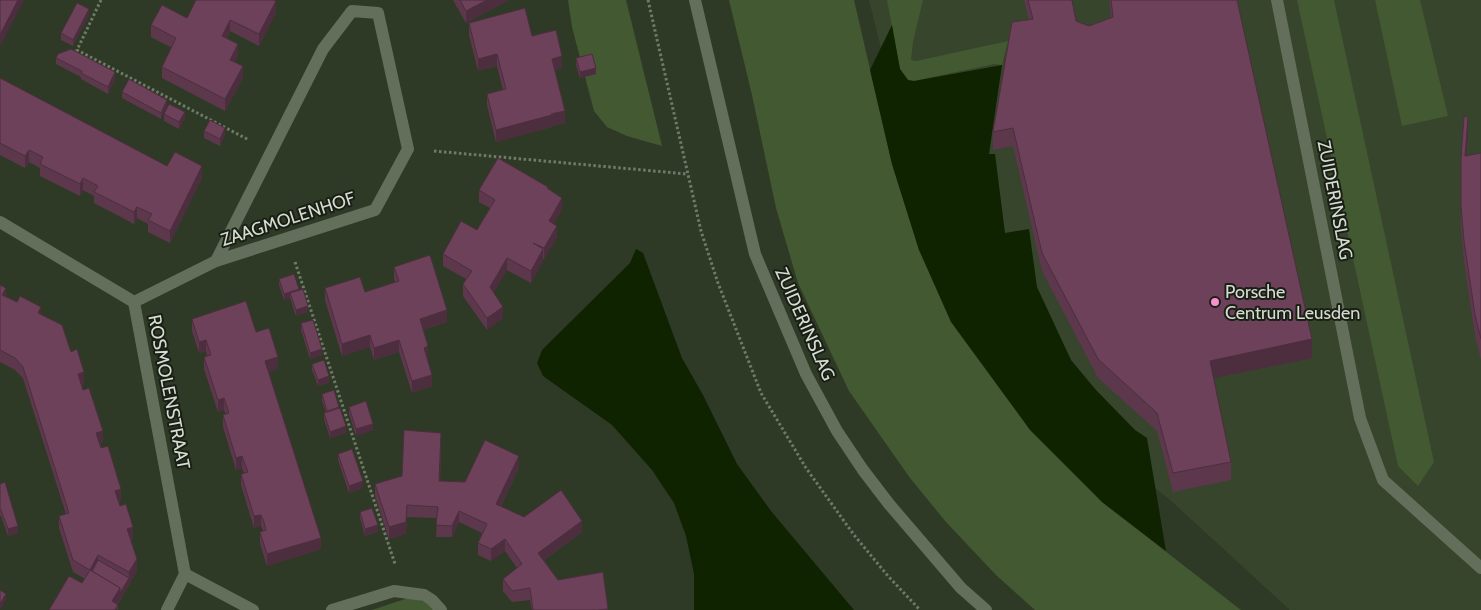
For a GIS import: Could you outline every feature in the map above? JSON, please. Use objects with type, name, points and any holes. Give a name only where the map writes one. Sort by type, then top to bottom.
[{"type":"street","name":"ZUIDERINSLAG","points":[[695,0],[755,254],[806,374],[837,431],[863,470],[889,504],[961,588],[986,610]]},
{"type":"street","name":"ZUIDERINSLAG","points":[[1277,0],[1360,418],[1383,480],[1481,568]]},
{"type":"street","name":"ZAAGMOLENHOF","points":[[134,302],[216,261],[375,210],[408,148],[378,13],[349,5],[323,50],[216,261]]},
{"type":"street","name":"ROSMOLENSTRAAT","points":[[0,222],[134,302],[185,574]]},
{"type":"street","points":[[167,610],[185,574],[253,610]]},
{"type":"street","points":[[332,610],[394,591],[424,595],[432,600],[441,610]]},
{"type":"path","points":[[101,0],[77,50],[271,152]]},
{"type":"path","points":[[648,0],[701,231],[718,283],[761,393],[806,468],[854,535],[888,576],[920,610]]},
{"type":"path","points":[[408,148],[687,174]]},
{"type":"path","points":[[287,238],[404,591]]},
{"type":"shaded area","points":[[568,0],[626,0],[662,146],[627,136],[607,127],[594,111],[572,27]]},
{"type":"shaded area","points":[[729,0],[854,0],[892,164],[919,250],[1102,502],[1241,610],[1035,610],[996,575],[946,522],[910,478],[849,391],[798,283],[776,208]]},
{"type":"shaded area","points":[[869,0],[1481,0],[1481,610],[1290,610],[1169,499],[1063,415],[893,97]]},
{"type":"shaded area","points":[[887,0],[923,0],[913,42],[911,60],[916,61],[1008,41],[1002,65],[994,64],[914,81],[908,80],[900,69]]},
{"type":"shaded area","points":[[1297,0],[1334,0],[1434,462],[1418,486],[1398,466]]},
{"type":"shaded area","points":[[1375,0],[1420,0],[1448,116],[1402,126]]},
{"type":"shaded area","points":[[892,25],[900,69],[908,80],[914,81],[1002,65],[989,154],[995,154],[1005,233],[1029,229],[1037,287],[1071,360],[1096,390],[1135,430],[1147,438],[1166,551],[1102,502],[1030,430],[951,322],[919,250],[892,164],[870,70]]},
{"type":"shaded area","points":[[636,249],[643,253],[682,358],[703,395],[737,464],[771,511],[854,610],[694,610],[694,574],[686,536],[674,503],[652,470],[612,425],[543,376],[537,363],[542,350],[630,263]]},
{"type":"shaded area","points":[[415,598],[428,604],[434,610],[372,610],[405,599]]},
{"type":"building","points":[[0,0],[18,0],[0,35]]},
{"type":"building","points":[[196,0],[276,1],[259,34],[230,20],[222,36],[238,44],[230,60],[243,66],[225,99],[162,67],[176,38],[151,25],[162,5],[187,18]]},
{"type":"building","points":[[460,0],[487,0],[466,11]]},
{"type":"building","points":[[1028,0],[1072,0],[1076,21],[1089,26],[1113,17],[1111,0],[1237,0],[1312,339],[1210,361],[1231,462],[1173,473],[1157,413],[1098,359],[1042,253],[1013,128],[993,132],[1012,22],[1033,19]]},
{"type":"building","points":[[77,3],[89,9],[73,40],[61,33]]},
{"type":"building","points":[[525,8],[532,36],[556,30],[562,56],[552,59],[565,111],[496,130],[487,94],[506,89],[497,54],[478,59],[469,23]]},
{"type":"building","points":[[71,49],[115,72],[108,87],[56,58],[58,54]]},
{"type":"building","points":[[592,54],[596,68],[580,72],[576,58]]},
{"type":"building","points":[[0,78],[167,166],[175,152],[202,166],[170,231],[148,220],[152,214],[137,207],[134,212],[94,192],[98,186],[83,178],[80,184],[40,164],[43,157],[29,150],[25,156],[0,143]]},
{"type":"building","points":[[129,79],[167,100],[161,113],[122,92]]},
{"type":"building","points":[[169,104],[185,112],[179,122],[164,114]]},
{"type":"building","points":[[1464,116],[1468,117],[1465,156],[1481,153],[1481,339],[1475,315],[1461,206],[1461,158]]},
{"type":"building","points":[[210,120],[225,128],[220,139],[204,131]]},
{"type":"building","points":[[498,158],[548,187],[562,198],[549,221],[557,226],[544,248],[533,243],[543,249],[531,271],[507,258],[490,287],[503,307],[487,318],[463,284],[472,271],[443,254],[461,221],[477,230],[495,200],[479,190]]},
{"type":"building","points":[[430,255],[447,310],[420,319],[428,346],[424,348],[432,375],[412,381],[399,340],[374,348],[370,335],[342,344],[325,288],[360,277],[365,292],[399,281],[394,267]]},
{"type":"building","points":[[294,274],[299,289],[284,294],[279,279]]},
{"type":"building","points":[[0,285],[6,288],[2,295],[17,302],[20,296],[41,307],[38,313],[62,325],[71,352],[77,349],[84,372],[78,374],[83,390],[89,388],[103,431],[96,433],[101,448],[108,446],[121,489],[115,491],[120,506],[126,504],[133,527],[127,529],[137,559],[129,572],[98,555],[90,570],[73,560],[59,516],[69,513],[23,367],[15,358],[0,350]]},
{"type":"building","points":[[303,289],[308,306],[296,310],[290,293]]},
{"type":"building","points":[[246,301],[256,332],[269,328],[278,357],[265,361],[321,538],[267,554],[260,532],[266,530],[264,522],[261,515],[254,516],[241,474],[248,472],[242,456],[236,458],[223,415],[229,413],[224,398],[218,400],[204,357],[211,355],[206,340],[199,342],[192,319]]},
{"type":"building","points":[[313,320],[322,349],[310,353],[301,323]]},
{"type":"building","points":[[324,360],[329,376],[318,380],[312,364]]},
{"type":"building","points":[[334,390],[339,407],[327,411],[322,394]]},
{"type":"building","points":[[366,401],[373,424],[356,429],[349,407]]},
{"type":"building","points":[[340,408],[346,426],[330,432],[324,413]]},
{"type":"building","points":[[404,430],[441,433],[439,481],[465,482],[485,440],[519,456],[496,504],[524,517],[561,490],[582,521],[538,553],[558,580],[603,572],[608,609],[533,610],[530,588],[512,591],[503,579],[522,564],[505,539],[491,549],[478,543],[487,524],[459,511],[452,526],[436,525],[438,507],[407,505],[406,522],[389,527],[375,484],[402,476]]},
{"type":"building","points":[[352,449],[363,481],[349,486],[338,454]]},
{"type":"building","points":[[5,482],[18,526],[8,529],[0,510],[0,484]]},
{"type":"building","points":[[372,508],[378,525],[365,529],[360,512]]},
{"type":"building","points":[[98,560],[129,578],[120,593],[120,588],[92,571]]},
{"type":"building","points":[[90,570],[120,588],[112,601],[118,605],[115,610],[49,610],[69,576],[82,583]]},
{"type":"building","points":[[0,590],[6,594],[0,604]]},
{"type":"place","name":"Porsche Centrum Leusden","points":[[1215,302]]}]
